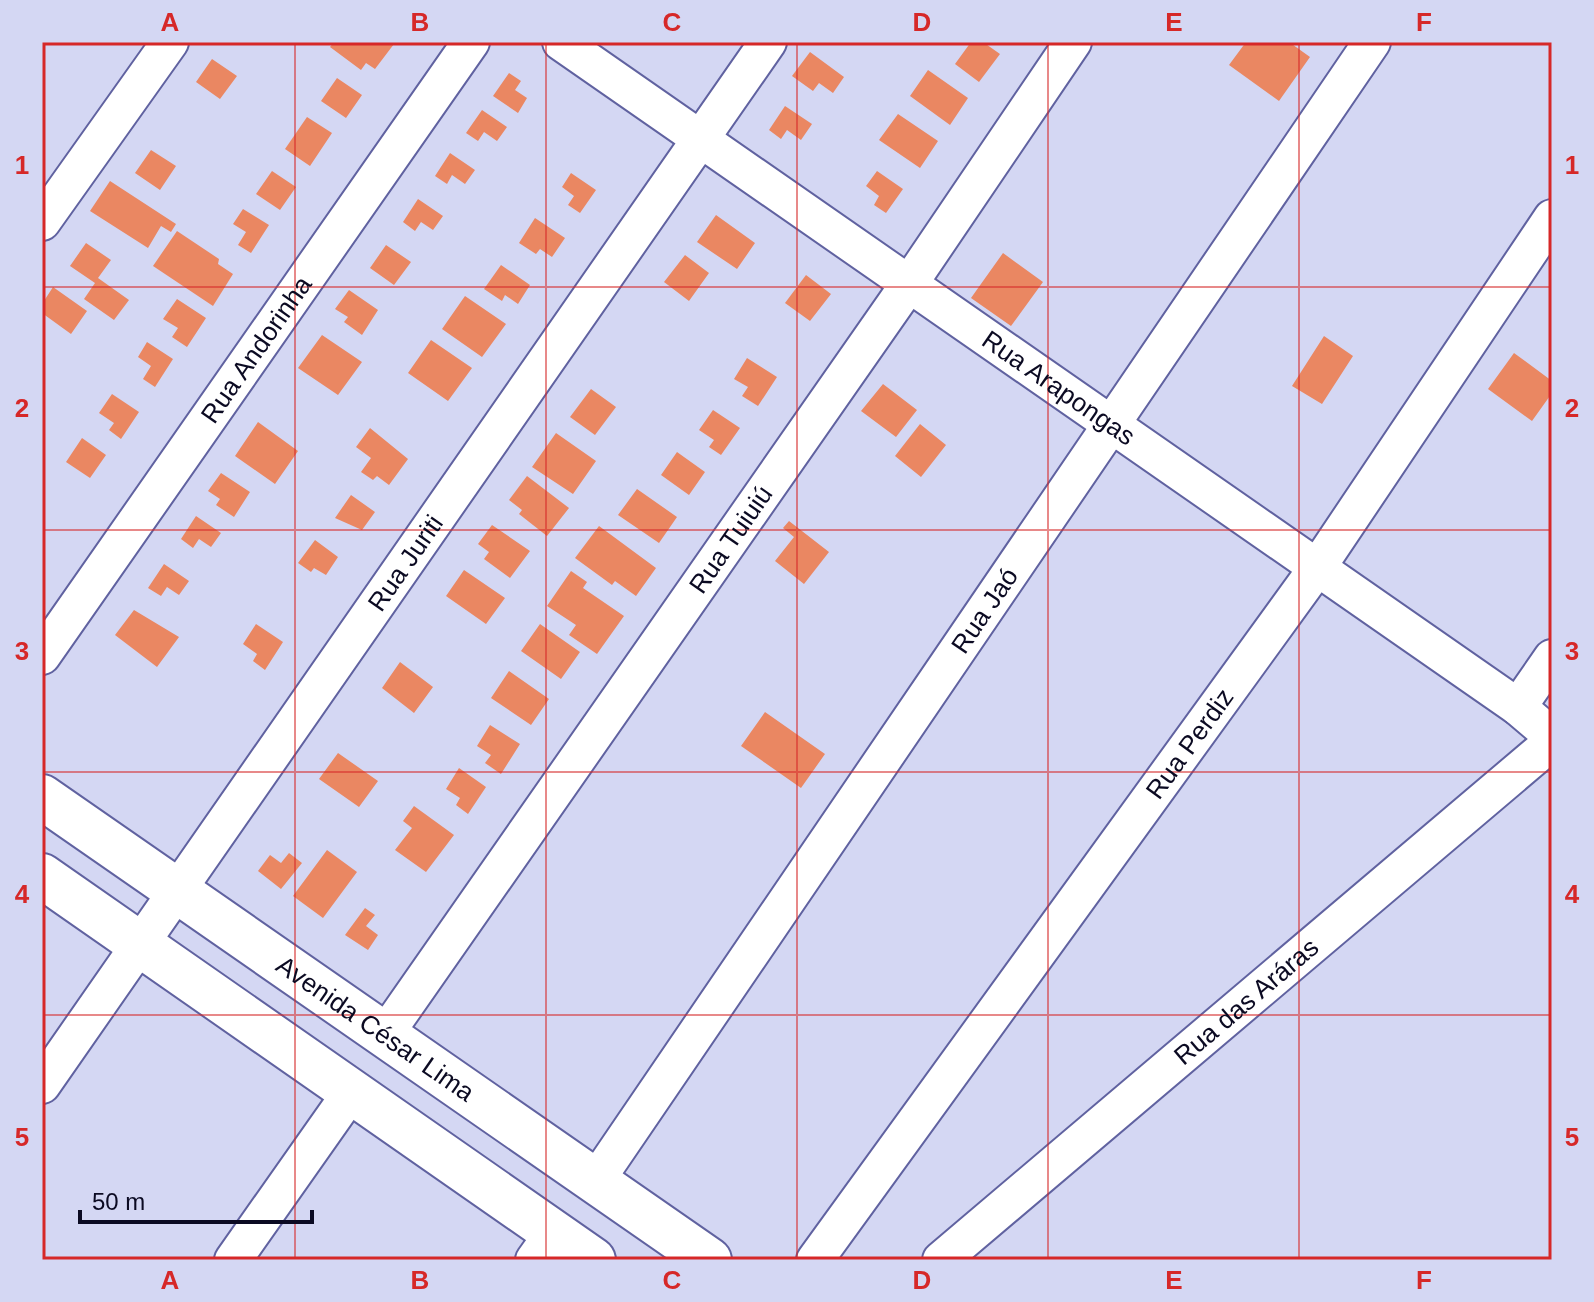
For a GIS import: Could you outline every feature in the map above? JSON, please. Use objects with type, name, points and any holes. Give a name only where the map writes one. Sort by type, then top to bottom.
[{"type":"street","points":[[42,222],[170,42]]},
{"type":"street","name":"Rua Andorinha","points":[[42,656],[471,42]]},
{"type":"street","name":"Rua Arapongas","points":[[561,42],[1518,707],[1552,739]]},
{"type":"street","name":"Rua Juriti","points":[[42,1085],[768,42]]},
{"type":"street","name":"Rua Tuiuiú","points":[[386,1033],[909,284],[1073,42]]},
{"type":"street","name":"Rua Jaó","points":[[597,1179],[1372,42]]},
{"type":"street","name":"Rua Perdiz","points":[[815,1260],[1317,568],[1552,218]]},
{"type":"street","points":[[1518,707],[1552,658]]},
{"type":"street","name":"Rua das Aráras","points":[[941,1260],[1552,739]]},
{"type":"street","name":"Avenida César Lima","points":[[42,797],[597,1179],[709,1260]]},
{"type":"street","points":[[42,876],[352,1091],[544,1246],[593,1260]]},
{"type":"street","points":[[233,1260],[352,1091]]},
{"type":"building","points":[[334,42],[394,44],[375,69],[366,63],[361,70],[330,47]]},
{"type":"building","points":[[971,42],[983,42],[1000,54],[979,82],[955,64]]},
{"type":"building","points":[[1246,42],[1289,42],[1310,57],[1279,101],[1229,65]]},
{"type":"building","points":[[810,52],[844,77],[833,93],[819,83],[813,91],[792,76]]},
{"type":"building","points":[[212,59],[237,76],[220,99],[196,82]]},
{"type":"building","points":[[928,70],[968,98],[950,125],[910,96]]},
{"type":"building","points":[[509,73],[521,81],[515,90],[527,98],[518,113],[493,96]]},
{"type":"building","points":[[337,78],[362,95],[346,118],[321,101]]},
{"type":"building","points":[[785,106],[812,124],[801,140],[787,130],[781,139],[769,130]]},
{"type":"building","points":[[482,110],[507,127],[497,141],[484,132],[478,141],[466,133]]},
{"type":"building","points":[[898,114],[938,141],[920,168],[879,140]]},
{"type":"building","points":[[307,117],[332,133],[310,166],[285,149]]},
{"type":"building","points":[[151,150],[176,166],[160,190],[135,173]]},
{"type":"building","points":[[450,153],[475,170],[465,184],[452,175],[447,184],[435,176]]},
{"type":"building","points":[[272,171],[296,187],[280,210],[256,194]]},
{"type":"building","points":[[877,171],[903,189],[886,213],[874,205],[879,196],[866,186]]},
{"type":"building","points":[[571,173],[596,190],[580,213],[568,205],[574,196],[562,187]]},
{"type":"building","points":[[110,181],[176,224],[171,232],[161,226],[148,248],[90,211]]},
{"type":"building","points":[[418,199],[443,216],[433,230],[421,222],[415,231],[403,222]]},
{"type":"building","points":[[243,209],[269,225],[251,253],[238,245],[246,232],[233,224]]},
{"type":"building","points":[[716,215],[755,243],[737,269],[697,242]]},
{"type":"building","points":[[535,218],[565,238],[552,257],[540,249],[536,254],[519,243]]},
{"type":"building","points":[[177,231],[219,259],[218,264],[233,274],[213,306],[153,266]]},
{"type":"building","points":[[86,243],[111,260],[98,278],[129,300],[114,320],[84,299],[95,283],[70,266]]},
{"type":"building","points":[[386,245],[411,262],[394,285],[370,268]]},
{"type":"building","points":[[1003,253],[1043,282],[1011,326],[971,298]]},
{"type":"building","points":[[685,255],[709,273],[689,301],[664,282]]},
{"type":"building","points":[[501,265],[530,285],[518,304],[505,295],[502,301],[484,289]]},
{"type":"building","points":[[806,275],[831,294],[810,321],[785,303]]},
{"type":"building","points":[[53,287],[87,311],[71,334],[42,313],[42,304]]},
{"type":"building","points":[[349,290],[378,310],[362,335],[344,322],[348,317],[335,309]]},
{"type":"building","points":[[465,296],[506,324],[482,357],[442,329]]},
{"type":"building","points":[[177,299],[206,318],[187,347],[172,337],[178,328],[163,319]]},
{"type":"building","points":[[322,335],[362,362],[338,395],[298,368]]},
{"type":"building","points":[[1324,336],[1353,356],[1322,404],[1292,386]]},
{"type":"building","points":[[431,340],[472,368],[448,401],[408,373]]},
{"type":"building","points":[[147,342],[173,359],[155,387],[143,379],[151,366],[138,357]]},
{"type":"building","points":[[1514,353],[1552,381],[1552,393],[1532,421],[1488,389]]},
{"type":"building","points":[[747,358],[777,377],[758,406],[742,396],[748,387],[734,379]]},
{"type":"building","points":[[883,384],[917,410],[896,437],[861,411]]},
{"type":"building","points":[[591,389],[616,407],[595,435],[570,417]]},
{"type":"building","points":[[112,394],[139,412],[121,439],[109,430],[114,423],[99,413]]},
{"type":"building","points":[[713,410],[740,428],[721,455],[709,447],[714,440],[699,430]]},
{"type":"building","points":[[258,422],[298,451],[275,484],[235,456]]},
{"type":"building","points":[[920,424],[946,445],[921,477],[895,456]]},
{"type":"building","points":[[370,428],[408,459],[389,485],[377,476],[373,480],[361,472],[371,458],[356,447]]},
{"type":"building","points":[[556,433],[596,461],[573,494],[532,467]]},
{"type":"building","points":[[82,438],[106,455],[90,478],[66,462]]},
{"type":"building","points":[[677,452],[705,472],[689,495],[661,475]]},
{"type":"building","points":[[221,473],[250,492],[234,517],[216,505],[220,499],[208,491]]},
{"type":"building","points":[[527,476],[569,508],[547,536],[519,514],[522,510],[509,500]]},
{"type":"building","points":[[637,489],[677,517],[659,543],[618,515]]},
{"type":"building","points":[[351,495],[375,512],[362,530],[335,518]]},
{"type":"building","points":[[196,516],[221,533],[211,547],[199,539],[193,548],[181,539]]},
{"type":"building","points":[[789,521],[829,552],[804,584],[775,561],[794,537],[783,528]]},
{"type":"building","points":[[492,525],[530,551],[510,578],[484,559],[489,552],[478,544]]},
{"type":"building","points":[[599,526],[656,568],[636,596],[615,581],[612,585],[575,558]]},
{"type":"building","points":[[315,540],[338,557],[326,575],[314,568],[311,572],[298,563]]},
{"type":"building","points":[[164,564],[189,581],[179,595],[167,587],[161,596],[148,588]]},
{"type":"building","points":[[464,570],[505,598],[486,624],[446,596]]},
{"type":"building","points":[[571,571],[587,582],[583,588],[624,616],[597,654],[569,635],[576,625],[547,606]]},
{"type":"building","points":[[134,610],[179,637],[157,667],[115,635]]},
{"type":"building","points":[[256,624],[283,642],[265,670],[253,661],[257,654],[243,644]]},
{"type":"building","points":[[540,624],[580,652],[561,679],[521,651]]},
{"type":"building","points":[[400,662],[433,687],[414,713],[382,688]]},
{"type":"building","points":[[509,671],[549,699],[531,725],[491,698]]},
{"type":"building","points":[[765,712],[825,754],[801,788],[741,746]]},
{"type":"building","points":[[490,725],[520,744],[501,774],[485,763],[491,755],[477,746]]},
{"type":"building","points":[[338,753],[378,781],[359,807],[319,779]]},
{"type":"building","points":[[459,768],[486,787],[468,814],[456,805],[460,798],[446,789]]},
{"type":"building","points":[[414,806],[454,835],[426,872],[395,850],[412,828],[403,821]]},
{"type":"building","points":[[327,850],[357,872],[323,918],[293,896]]},
{"type":"building","points":[[289,853],[302,863],[281,889],[258,871],[270,855],[281,863]]},
{"type":"building","points":[[365,908],[375,915],[366,926],[378,935],[368,950],[345,935]]}]
